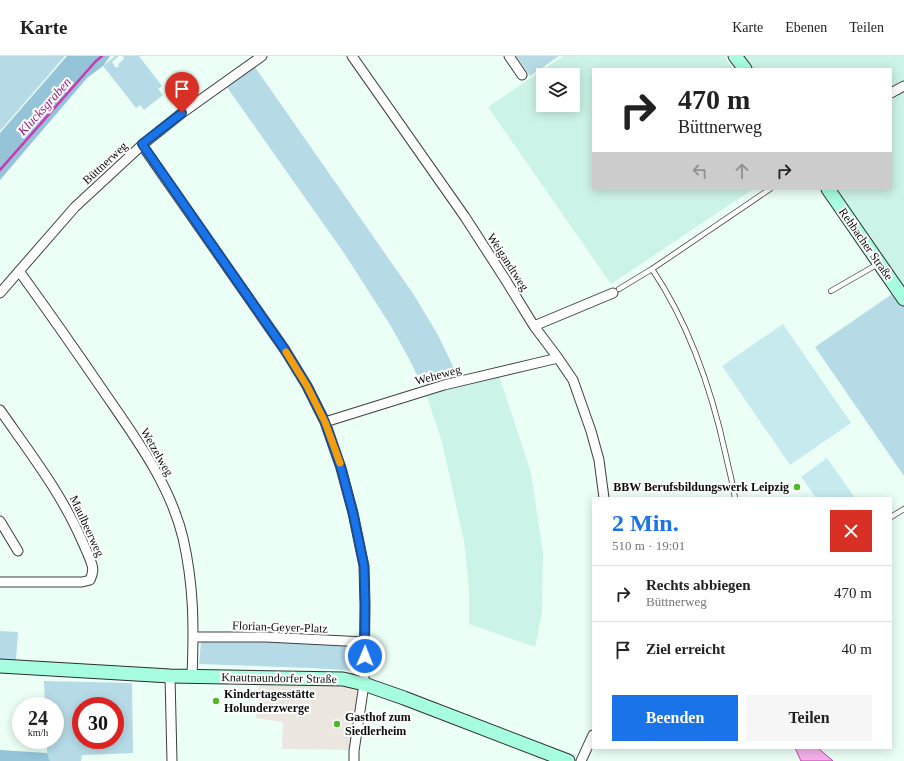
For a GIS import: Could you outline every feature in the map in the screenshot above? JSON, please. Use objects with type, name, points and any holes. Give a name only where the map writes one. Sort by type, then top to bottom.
[{"type":"main road","points":[[736,56],[743,68]]},
{"type":"main road","name":"Rehbacher Straße","points":[[829,190],[904,299]]},
{"type":"main road","name":"Knautnaundorfer Straße","points":[[0,666],[170,676],[343,679],[364,684],[568,761]]},
{"type":"street","name":"Büttnerweg","points":[[0,293],[74,207],[142,144],[187,109],[262,56]]},
{"type":"street","name":"Weigandtweg","points":[[352,56],[465,217],[506,279],[534,326],[573,380],[591,431],[599,460],[604,497]]},
{"type":"street","points":[[509,56],[522,75]]},
{"type":"street","points":[[892,92],[904,86]]},
{"type":"street","points":[[142,144],[285,350],[307,386],[325,422],[341,468],[353,513],[364,566],[364,684],[354,751],[354,761]]},
{"type":"street","name":"Wetzelweg","points":[[19,271],[128,426],[152,465],[173,506],[182,536],[190,574],[193,599],[194,637],[192,676]]},
{"type":"street","points":[[534,326],[616,291]]},
{"type":"street","name":"Weheweg","points":[[325,422],[444,385],[558,358]]},
{"type":"street","name":"Maulbeerweg","points":[[0,410],[49,479],[65,507],[78,531],[90,559],[93,573],[90,580],[82,582],[0,582]]},
{"type":"street","points":[[0,521],[18,551]]},
{"type":"street","name":"Florian-Geyer-Platz","points":[[194,637],[266,637],[365,642]]},
{"type":"street","points":[[170,676],[172,761]]},
{"type":"street","points":[[581,761],[592,737]]},
{"type":"lane","points":[[616,291],[652,269],[769,190]]},
{"type":"lane","points":[[831,291],[880,264]]},
{"type":"lane","points":[[652,269],[685,329],[701,369],[721,431],[735,497]]},
{"type":"lane","points":[[892,516],[904,509]]},
{"type":"shaded area","points":[[0,56],[65,56],[0,131]]},
{"type":"shaded area","points":[[67,56],[110,56],[103,66],[87,78],[0,180],[0,133]]},
{"type":"shaded area","points":[[115,56],[119,56],[112,62],[116,68],[124,59],[123,56],[139,56],[162,86],[158,89],[163,95],[144,110],[140,105],[136,108],[103,66]]},
{"type":"shaded area","points":[[516,56],[559,56],[542,68],[536,68],[536,72],[530,76]]},
{"type":"shaded area","points":[[252,63],[414,295],[438,335],[460,381],[425,391],[389,323],[344,253],[224,83]]},
{"type":"shaded area","points":[[895,292],[904,304],[904,476],[815,347]]},
{"type":"shaded area","points":[[783,324],[851,423],[790,465],[722,366]]},
{"type":"shaded area","points":[[827,458],[854,497],[815,497],[801,477]]},
{"type":"shaded area","points":[[0,631],[18,632],[16,660],[0,659]]},
{"type":"shaded area","points":[[206,640],[358,644],[362,647],[360,671],[199,664],[201,642]]},
{"type":"shaded area","points":[[44,681],[132,683],[133,753],[82,755],[81,761],[50,761],[47,749],[64,749],[64,697],[45,697]]},
{"type":"shaded area","points":[[259,684],[342,685],[358,689],[350,750],[282,749],[283,722],[256,718]]},
{"type":"shaded area","points":[[795,749],[819,749],[833,761],[801,761]]},
{"type":"shaded area","points":[[0,750],[47,753],[50,761],[0,761]]},
{"type":"green space","points":[[563,56],[724,56],[732,68],[592,68],[592,190],[752,190],[611,284],[488,107],[536,74],[536,112],[580,112],[580,68],[545,68]]},
{"type":"green space","points":[[743,56],[904,56],[904,81],[892,87],[892,68],[751,68]]},
{"type":"green space","points":[[904,92],[904,288],[837,190],[892,190],[892,98]]},
{"type":"green space","points":[[498,372],[531,473],[543,553],[542,613],[535,647],[469,624],[469,588],[464,541],[442,442],[425,391]]},
{"type":"waterway","name":"Klucksgraben","points":[[0,170],[95,62],[102,56]]},
{"type":"slow traffic","points":[[286,352],[307,386],[325,422],[340,463]]},
{"type":"place","name":"BBW Berufsbildungswerk Leipzig","points":[[797,487]]},
{"type":"place","name":"Kindertagesstätte Holunderzwerge","points":[[216,701]]},
{"type":"place","name":"Gasthof zum Siedlerheim","points":[[337,724]]},
{"type":"route","points":[[182,113],[142,144],[285,350],[307,386],[325,422],[341,468],[353,513],[364,566],[365,656]]}]
